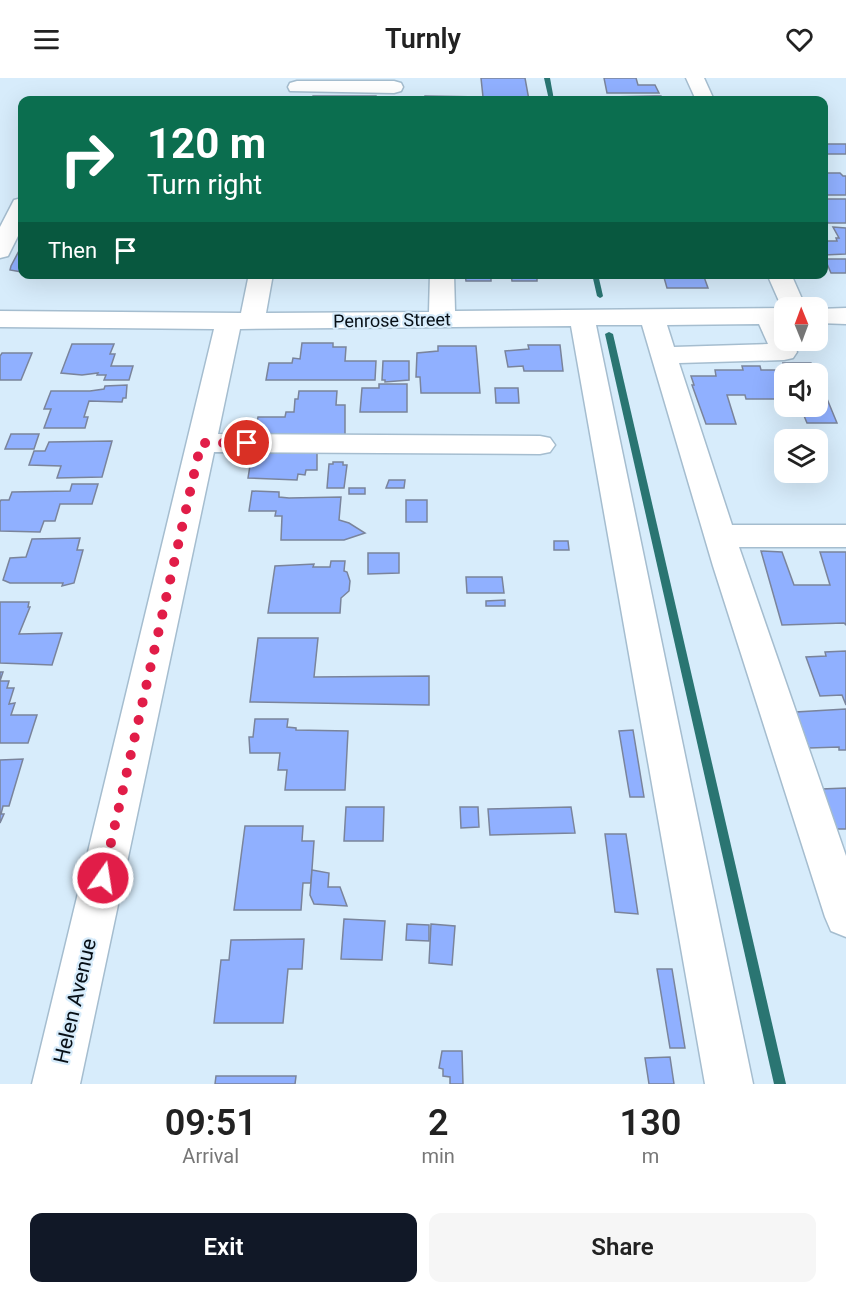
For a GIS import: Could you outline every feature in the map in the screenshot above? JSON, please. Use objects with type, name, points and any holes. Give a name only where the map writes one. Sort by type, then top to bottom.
[{"type":"street","points":[[695,78],[703,96]]},
{"type":"street","points":[[297,87],[394,88]]},
{"type":"street","points":[[0,251],[18,213]]},
{"type":"street","name":"Helen Avenue","points":[[56,1084],[201,443],[241,321],[259,279]]},
{"type":"street","points":[[442,279],[442,319]]},
{"type":"street","points":[[781,279],[789,297]]},
{"type":"street","name":"Penrose Street","points":[[0,319],[241,321],[774,316]]},
{"type":"street","points":[[828,316],[846,316]]},
{"type":"street","points":[[652,317],[720,536],[846,917]]},
{"type":"street","points":[[582,318],[729,1084]]},
{"type":"street","points":[[663,355],[784,351]]},
{"type":"street","points":[[201,443],[540,445]]},
{"type":"street","points":[[720,536],[846,536]]},
{"type":"building","points":[[481,78],[525,78],[528,96],[483,96]]},
{"type":"building","points":[[604,78],[636,78],[638,85],[655,85],[659,93],[607,93]]},
{"type":"building","points":[[828,144],[846,144],[846,154],[828,154]]},
{"type":"building","points":[[828,173],[840,173],[846,176],[846,195],[828,195]]},
{"type":"building","points":[[828,199],[846,199],[846,223],[828,223]]},
{"type":"building","points":[[833,227],[846,228],[846,254],[828,255],[828,241],[837,241],[836,238],[839,238]]},
{"type":"building","points":[[18,253],[18,271],[10,270]]},
{"type":"building","points":[[828,259],[846,259],[846,273],[831,273]]},
{"type":"building","points":[[466,279],[491,279],[491,281],[466,281]]},
{"type":"building","points":[[512,279],[537,279],[537,281],[512,281]]},
{"type":"building","points":[[664,279],[705,279],[708,288],[667,288]]},
{"type":"building","points":[[302,343],[333,343],[333,347],[346,347],[345,361],[376,361],[375,380],[266,380],[269,363],[292,363],[293,358],[300,359]]},
{"type":"building","points":[[72,344],[114,344],[110,354],[115,354],[111,366],[133,366],[129,380],[104,380],[106,375],[97,375],[98,373],[82,375],[61,373]]},
{"type":"building","points":[[528,345],[560,345],[563,371],[524,371],[523,366],[508,367],[505,351],[529,349]]},
{"type":"building","points":[[438,346],[476,346],[480,393],[421,393],[420,377],[416,377],[417,353],[438,351]]},
{"type":"building","points":[[2,353],[32,353],[21,380],[0,380]]},
{"type":"building","points":[[383,361],[409,361],[409,380],[385,382],[382,380]]},
{"type":"building","points":[[742,366],[760,366],[761,370],[774,370],[774,399],[746,399],[745,395],[727,395],[736,424],[706,424],[691,376],[716,376],[715,370],[743,370]]},
{"type":"building","points":[[379,384],[407,384],[407,412],[360,412],[362,388],[379,388]]},
{"type":"building","points":[[127,385],[126,398],[123,398],[122,402],[89,401],[84,417],[88,417],[85,428],[44,428],[51,409],[44,409],[51,391],[90,391],[104,389],[105,386]]},
{"type":"building","points":[[495,388],[518,388],[519,403],[496,403]]},
{"type":"building","points":[[299,391],[337,391],[336,405],[345,405],[345,435],[255,435],[258,417],[285,417],[286,412],[294,412],[295,399],[298,399]]},
{"type":"building","points":[[828,401],[837,423],[807,423],[804,417],[828,417]]},
{"type":"building","points":[[11,434],[39,434],[34,449],[5,449]]},
{"type":"building","points":[[112,441],[102,477],[57,478],[61,466],[29,465],[34,451],[45,451],[49,442]]},
{"type":"building","points":[[304,448],[317,448],[317,470],[306,470],[305,475],[298,474],[297,480],[248,478],[252,453],[303,453]]},
{"type":"building","points":[[343,462],[343,465],[347,465],[344,488],[327,488],[329,464]]},
{"type":"building","points":[[389,480],[405,480],[404,488],[386,488]]},
{"type":"building","points":[[72,484],[98,484],[92,504],[60,504],[55,521],[44,521],[40,532],[0,531],[0,502],[9,500],[12,492],[70,491]]},
{"type":"building","points":[[349,488],[365,488],[365,494],[349,494]]},
{"type":"building","points":[[252,491],[279,492],[279,497],[289,498],[341,497],[339,520],[365,533],[344,540],[281,540],[282,516],[275,516],[276,511],[249,511]]},
{"type":"building","points":[[406,500],[427,500],[427,522],[406,522]]},
{"type":"building","points":[[80,538],[77,550],[83,550],[74,583],[62,586],[63,583],[10,583],[3,580],[10,558],[26,557],[32,539]]},
{"type":"building","points":[[554,541],[568,541],[569,550],[554,550]]},
{"type":"building","points":[[761,551],[782,552],[794,585],[830,585],[820,552],[846,552],[846,625],[844,623],[782,625]]},
{"type":"building","points":[[368,553],[399,553],[399,573],[368,574]]},
{"type":"building","points":[[331,561],[345,561],[344,571],[347,572],[350,581],[349,591],[341,598],[340,613],[268,613],[275,566],[314,564],[313,567],[330,567]]},
{"type":"building","points":[[466,577],[502,577],[504,593],[467,593]]},
{"type":"building","points":[[505,600],[505,606],[486,606],[486,601]]},
{"type":"building","points":[[0,602],[29,602],[28,607],[30,607],[19,634],[62,633],[52,665],[0,663]]},
{"type":"building","points":[[258,638],[318,638],[314,677],[429,676],[429,705],[250,702]]},
{"type":"building","points":[[846,651],[846,705],[842,695],[820,696],[806,657],[826,656],[825,652]]},
{"type":"building","points":[[0,681],[9,681],[7,688],[14,688],[9,704],[15,703],[11,715],[37,715],[28,743],[0,743]]},
{"type":"building","points":[[846,709],[846,750],[839,750],[839,747],[809,748],[796,712]]},
{"type":"building","points":[[255,719],[288,719],[287,727],[296,728],[296,730],[348,731],[345,790],[285,790],[287,770],[278,770],[280,753],[250,753],[249,737],[253,737]]},
{"type":"building","points":[[633,730],[644,797],[630,797],[619,731]]},
{"type":"building","points":[[23,759],[9,806],[3,806],[1,814],[4,814],[0,823],[0,760]]},
{"type":"building","points":[[846,788],[846,829],[835,829],[822,789]]},
{"type":"building","points":[[346,807],[384,807],[383,841],[344,841]]},
{"type":"building","points":[[460,807],[478,807],[479,827],[461,828]]},
{"type":"building","points":[[571,807],[575,833],[490,835],[488,809]]},
{"type":"building","points":[[245,826],[303,826],[302,841],[314,841],[311,883],[303,883],[301,910],[234,910]]},
{"type":"building","points":[[605,834],[626,834],[638,914],[615,912]]},
{"type":"building","points":[[312,870],[329,873],[328,887],[340,887],[347,906],[314,904],[310,895]]},
{"type":"building","points":[[344,919],[385,921],[382,960],[341,959]]},
{"type":"building","points":[[407,924],[429,925],[429,941],[406,940]]},
{"type":"building","points":[[431,924],[455,926],[452,965],[429,963]]},
{"type":"building","points":[[304,939],[302,969],[288,969],[283,1023],[214,1023],[221,960],[229,960],[231,940]]},
{"type":"building","points":[[657,969],[672,969],[685,1048],[670,1048]]},
{"type":"building","points":[[442,1051],[462,1051],[463,1084],[450,1084],[450,1077],[443,1076],[443,1069],[439,1068]]},
{"type":"building","points":[[670,1057],[674,1084],[649,1084],[645,1058]]},
{"type":"building","points":[[216,1076],[296,1076],[295,1084],[215,1084]]},
{"type":"waterway","points":[[547,78],[551,96]]},
{"type":"waterway","points":[[596,279],[600,296]]},
{"type":"waterway","points":[[609,334],[780,1084]]},
{"type":"route","points":[[103,878],[201,443],[247,443]]}]
